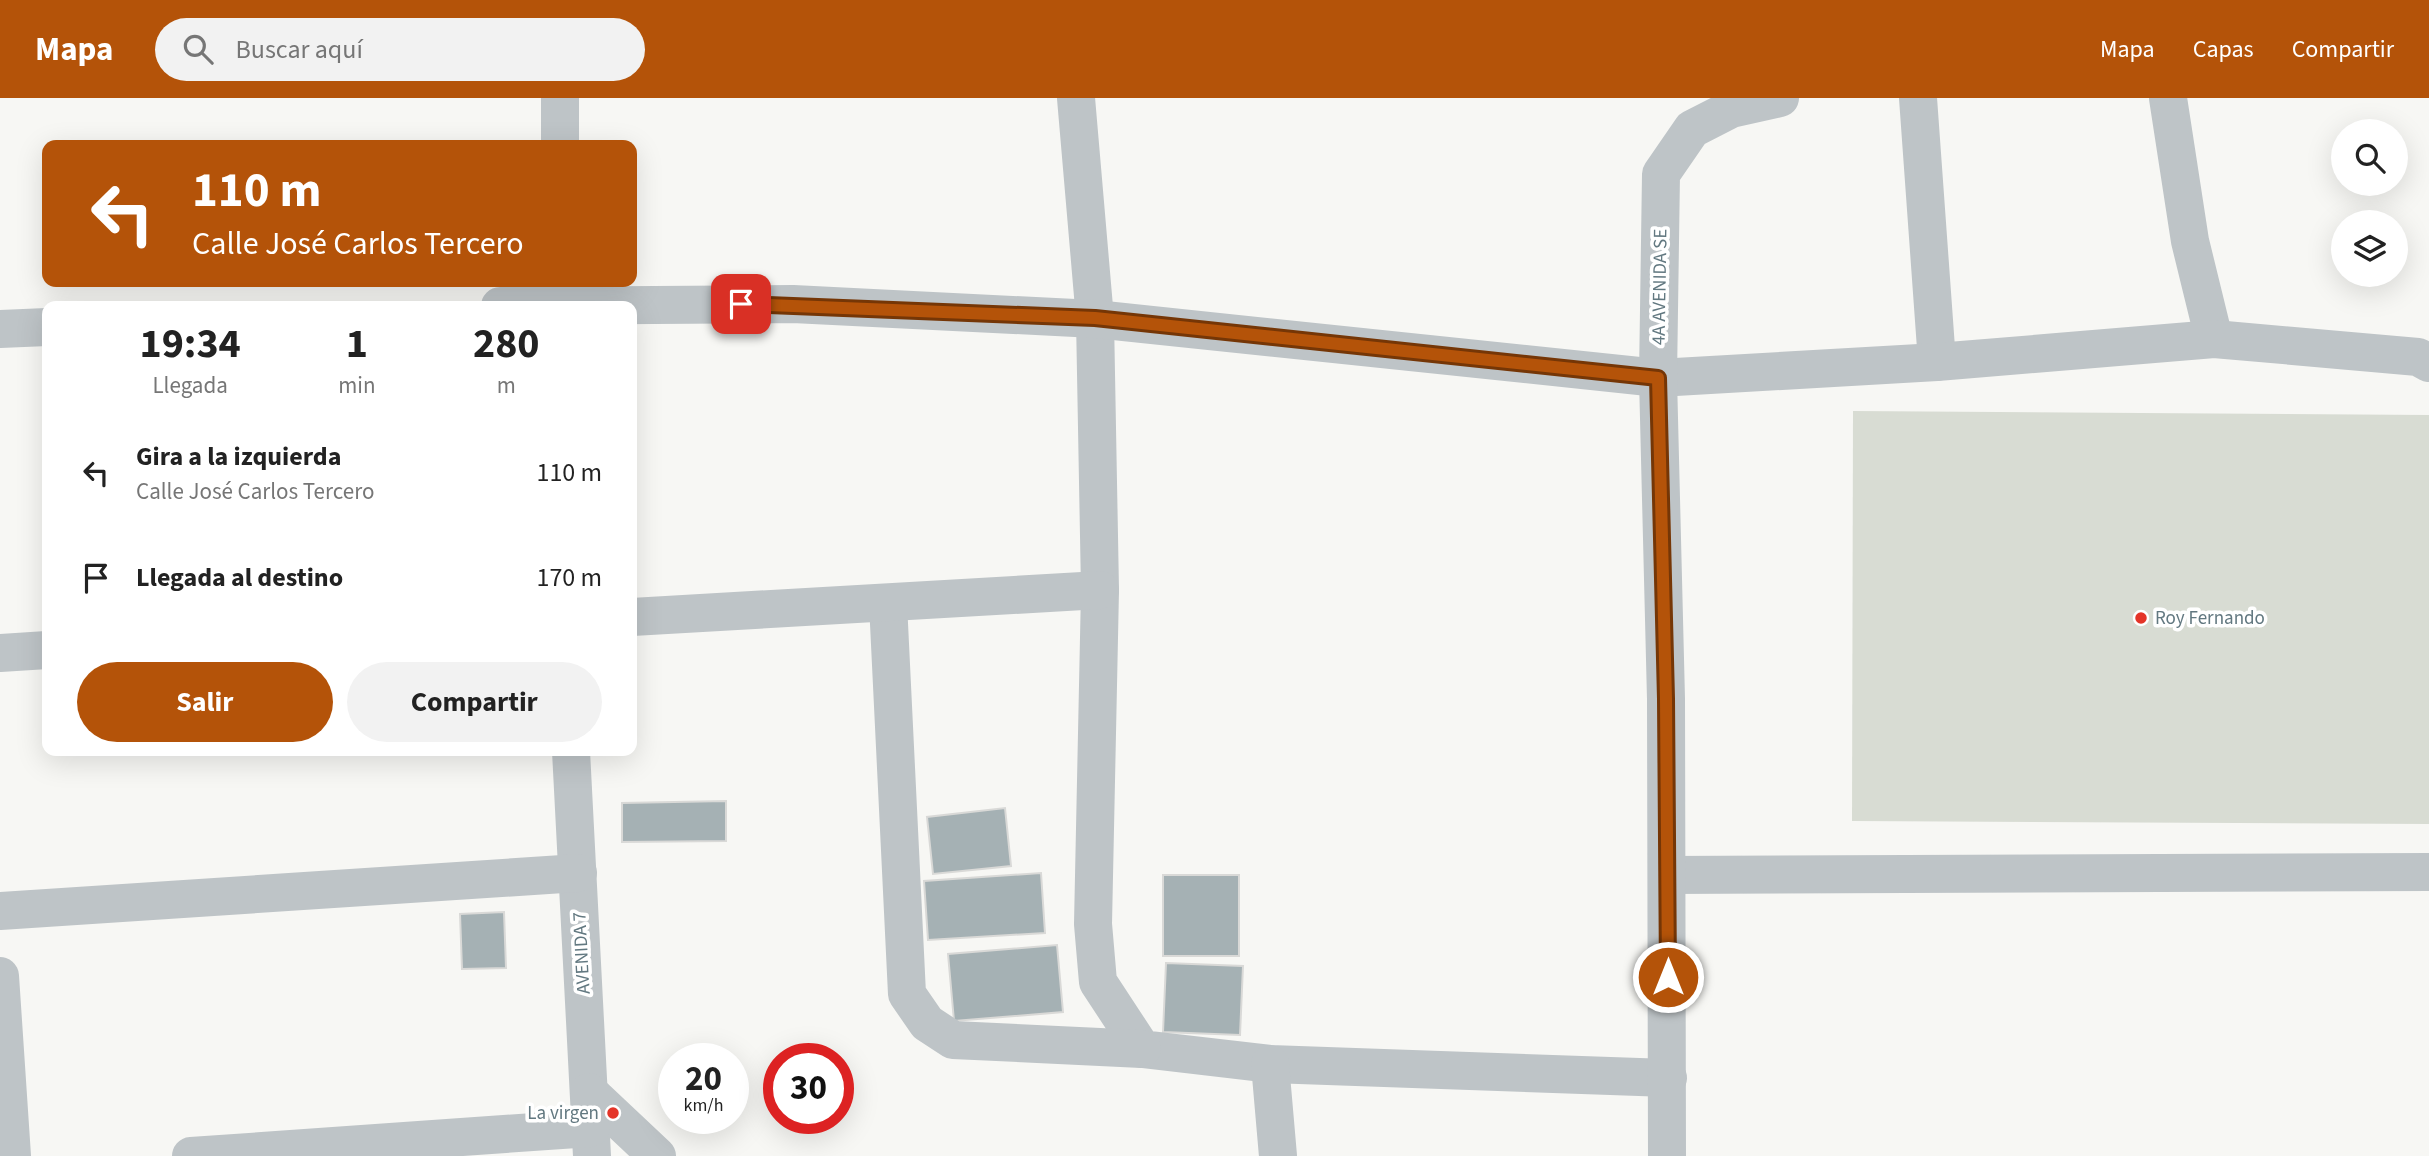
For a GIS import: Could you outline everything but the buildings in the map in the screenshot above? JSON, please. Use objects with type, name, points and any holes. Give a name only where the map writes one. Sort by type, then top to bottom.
[{"type":"street","points":[[560,98],[560,140]]},
{"type":"street","points":[[1076,98],[1095,318],[1100,590],[1093,924],[1098,982],[1142,1049]]},
{"type":"street","name":"4A AVENIDA SE","points":[[1667,1156],[1667,875],[1658,378],[1661,174],[1692,129],[1731,109],[1780,98]]},
{"type":"street","points":[[1918,98],[1937,362]]},
{"type":"street","points":[[2168,98],[2190,241],[2214,339]]},
{"type":"street","points":[[533,301],[560,297],[793,304],[1095,318],[1658,378],[1937,362],[2214,339],[2418,358],[2429,363]]},
{"type":"street","points":[[0,329],[42,327]]},
{"type":"street","points":[[637,617],[1100,590]]},
{"type":"street","points":[[888,603],[907,994],[927,1023],[953,1040],[1142,1049],[1270,1064],[1668,1078]]},
{"type":"street","points":[[0,653],[42,650]]},
{"type":"street","name":"AVENIDA 7","points":[[571,756],[591,1125]]},
{"type":"street","points":[[1667,875],[2429,872]]},
{"type":"street","points":[[0,911],[578,873]]},
{"type":"street","points":[[0,976],[12,1156]]},
{"type":"street","points":[[1270,1064],[1278,1156]]},
{"type":"street","points":[[191,1156],[591,1125],[657,1156]]},
{"type":"shaded area","name":"Roy Fernando","points":[[1853,411],[2429,415],[2429,824],[1852,821]]},
{"type":"place","name":"Roy Fernando","points":[[2141,618]]},
{"type":"place","name":"La virgen","points":[[613,1113]]},
{"type":"route","points":[[741,304],[1095,318],[1658,378],[1666,699],[1668,977]]}]
